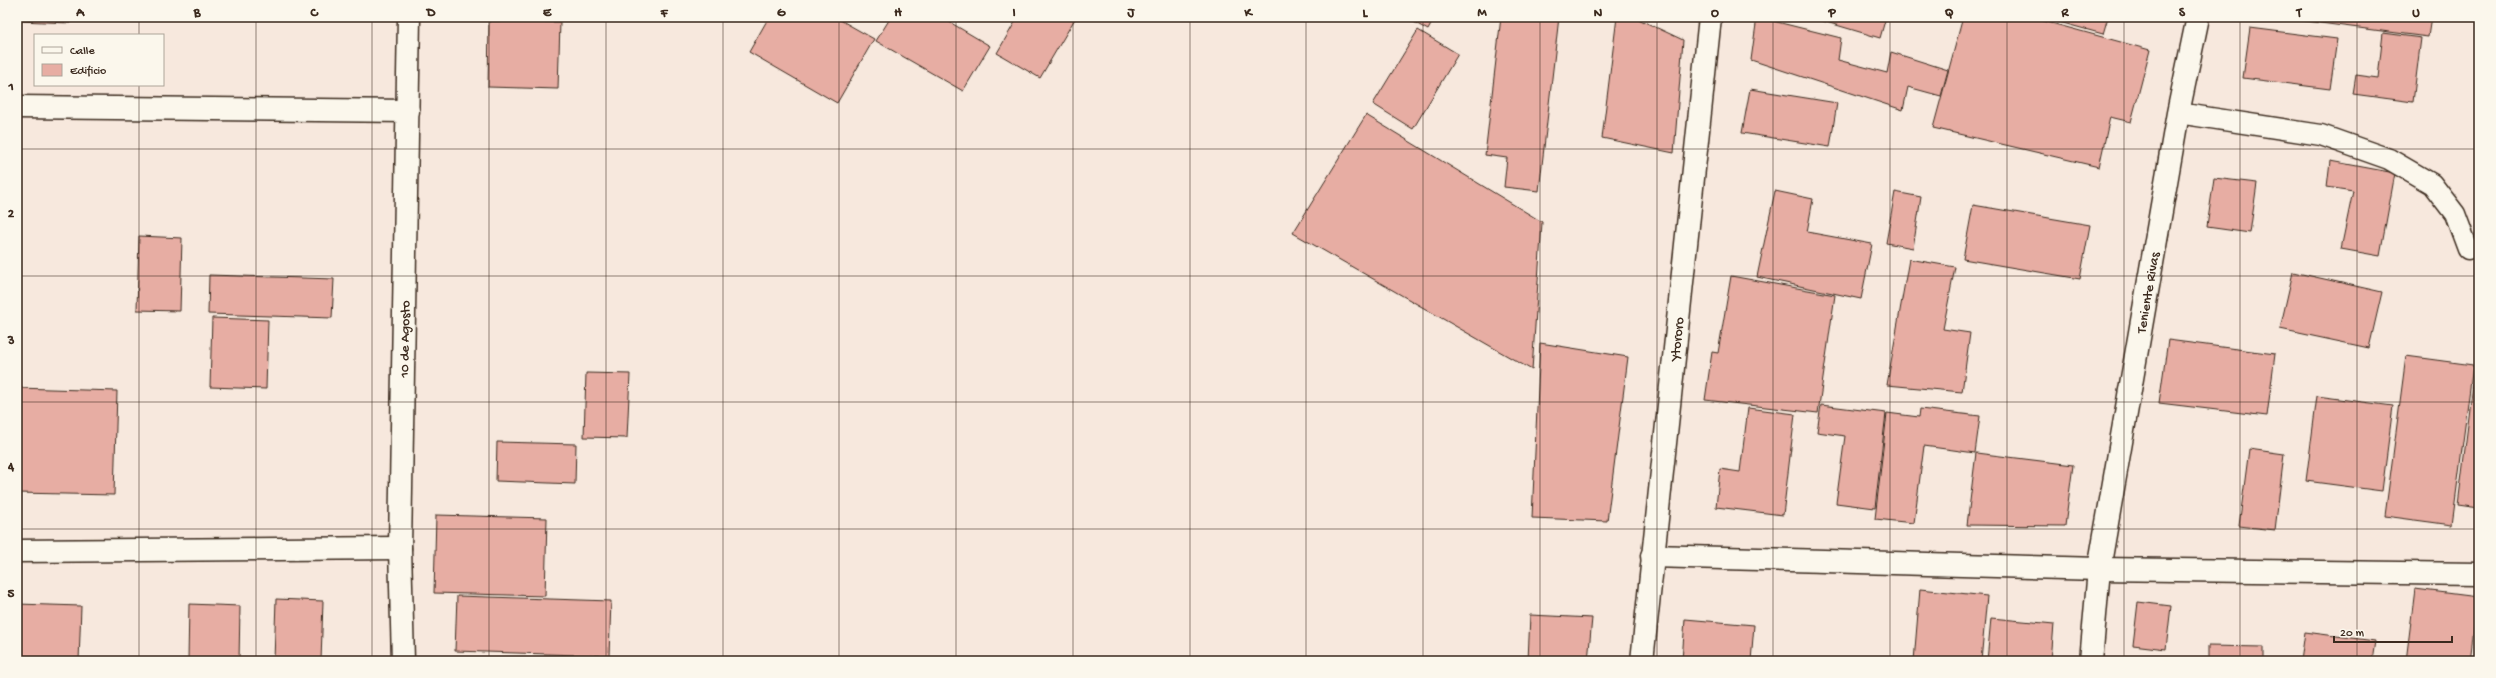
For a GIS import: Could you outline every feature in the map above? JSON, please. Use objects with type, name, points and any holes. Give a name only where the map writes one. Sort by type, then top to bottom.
[{"type":"street","name":"10 de Agosto","points":[[403,661],[400,548],[409,17]]},
{"type":"street","name":"Ytororo","points":[[1642,661],[1710,17]]},
{"type":"street","name":"Teniente Rivas","points":[[2091,661],[2099,569],[2178,113],[2198,17]]},
{"type":"street","points":[[17,107],[408,111]]},
{"type":"street","points":[[17,551],[400,548]]},
{"type":"street","points":[[1652,556],[2099,569],[2479,574]]},
{"type":"lane","points":[[2178,113],[2321,135],[2388,159],[2432,184],[2455,214],[2468,250]]},
{"type":"building","points":[[20,17],[70,17],[70,23],[20,21]]},
{"type":"building","points":[[631,17],[631,19],[596,18]]},
{"type":"building","points":[[769,17],[835,17],[874,39],[837,103],[749,52]]},
{"type":"building","points":[[891,17],[941,17],[990,46],[963,91],[876,41]]},
{"type":"building","points":[[1018,17],[1076,17],[1040,78],[997,53]]},
{"type":"building","points":[[1405,17],[1435,17],[1428,30]]},
{"type":"building","points":[[1501,17],[1559,17],[1539,191],[1504,187],[1507,158],[1485,155]]},
{"type":"building","points":[[1617,17],[1634,17],[1683,40],[1674,153],[1602,138]]},
{"type":"building","points":[[1757,17],[1841,38],[1838,60],[1887,73],[1891,52],[1948,70],[1941,96],[1908,87],[1903,110],[1751,60]]},
{"type":"building","points":[[1817,17],[1886,17],[1880,38],[1816,19]]},
{"type":"building","points":[[1963,17],[2029,17],[2150,50],[2131,122],[2110,117],[2099,167],[1933,128]]},
{"type":"building","points":[[2041,17],[2108,17],[2103,34]]},
{"type":"building","points":[[2274,17],[2431,17],[2428,37]]},
{"type":"building","points":[[2453,17],[2479,17],[2479,21]]},
{"type":"building","points":[[489,21],[560,22],[558,89],[488,87]]},
{"type":"building","points":[[2250,28],[2337,39],[2330,89],[2243,78]]},
{"type":"building","points":[[1418,30],[1458,54],[1413,129],[1373,104]]},
{"type":"building","points":[[2383,33],[2421,38],[2413,102],[2353,94],[2356,75],[2378,78]]},
{"type":"building","points":[[1750,89],[1837,103],[1830,147],[1742,133]]},
{"type":"building","points":[[1366,115],[1542,222],[1532,370],[1293,233]]},
{"type":"building","points":[[2330,161],[2395,173],[2380,256],[2341,249],[2353,191],[2327,187]]},
{"type":"building","points":[[2214,178],[2257,183],[2250,233],[2207,227]]},
{"type":"building","points":[[1775,191],[1813,199],[1807,232],[1872,244],[1861,299],[1757,277]]},
{"type":"building","points":[[1895,192],[1921,197],[1913,248],[1886,243]]},
{"type":"building","points":[[1973,205],[2090,225],[2080,279],[1963,259]]},
{"type":"building","points":[[139,236],[182,238],[180,311],[137,310]]},
{"type":"building","points":[[1909,259],[1955,267],[1943,329],[1970,333],[1962,392],[1887,385]]},
{"type":"building","points":[[2293,272],[2382,292],[2369,348],[2280,329]]},
{"type":"building","points":[[209,275],[334,279],[332,318],[208,314]]},
{"type":"building","points":[[1731,276],[1835,295],[1818,413],[1705,400],[1712,352],[1718,353]]},
{"type":"building","points":[[212,318],[268,320],[266,389],[210,387]]},
{"type":"building","points":[[2168,340],[2275,354],[2267,416],[2159,403]]},
{"type":"building","points":[[1540,343],[1628,357],[1607,521],[1532,518]]},
{"type":"building","points":[[2477,352],[2479,352],[2479,508],[2458,505]]},
{"type":"building","points":[[2406,356],[2473,365],[2452,525],[2385,516]]},
{"type":"building","points":[[586,373],[630,374],[627,438],[584,437]]},
{"type":"building","points":[[17,388],[117,391],[114,495],[17,493]]},
{"type":"building","points":[[2317,396],[2393,406],[2382,491],[2306,481]]},
{"type":"building","points":[[1821,405],[1886,413],[1875,508],[1836,503],[1845,436],[1817,432]]},
{"type":"building","points":[[1748,408],[1795,414],[1783,515],[1716,507],[1720,469],[1740,472]]},
{"type":"building","points":[[1920,409],[1980,416],[1975,453],[1924,446],[1914,523],[1875,519],[1887,413],[1919,417]]},
{"type":"building","points":[[497,442],[576,444],[575,484],[496,481]]},
{"type":"building","points":[[2249,449],[2284,454],[2275,530],[2239,526]]},
{"type":"building","points":[[1976,453],[2073,465],[2065,526],[1967,525]]},
{"type":"building","points":[[436,515],[547,518],[545,596],[434,593]]},
{"type":"building","points":[[1920,589],[1987,596],[1981,661],[1914,661]]},
{"type":"building","points":[[2415,589],[2478,597],[2470,661],[2406,661]]},
{"type":"building","points":[[457,596],[611,601],[609,656],[455,651]]},
{"type":"building","points":[[276,599],[323,601],[321,661],[274,661]]},
{"type":"building","points":[[2138,602],[2171,606],[2166,649],[2133,645]]},
{"type":"building","points":[[17,604],[81,606],[79,661],[17,661]]},
{"type":"building","points":[[189,604],[240,606],[239,661],[188,661]]},
{"type":"building","points":[[1530,615],[1592,618],[1588,661],[1528,661]]},
{"type":"building","points":[[1991,618],[2054,624],[2051,661],[1987,661]]},
{"type":"building","points":[[1685,619],[1754,625],[1751,661],[1682,661]]},
{"type":"building","points":[[2305,632],[2375,641],[2372,661],[2301,661]]},
{"type":"building","points":[[2208,646],[2264,647],[2264,661],[2208,661]]}]
